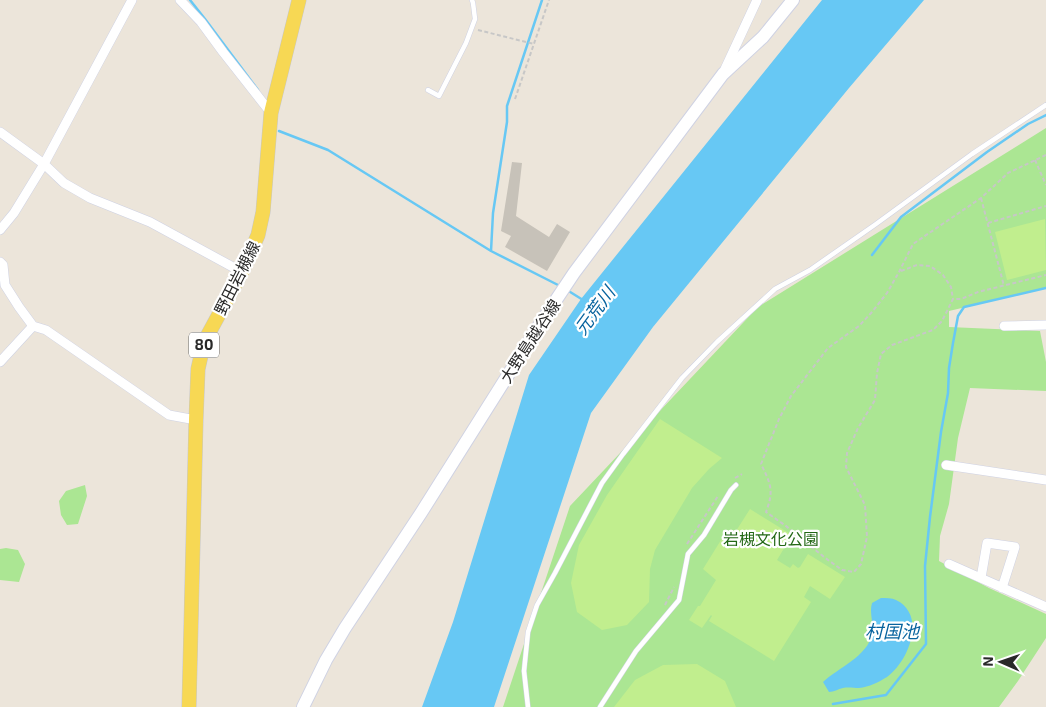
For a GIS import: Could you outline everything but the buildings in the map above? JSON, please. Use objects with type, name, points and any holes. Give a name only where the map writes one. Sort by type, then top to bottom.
[{"type":"main road","name":"野田岩槻線","points":[[189,707],[198,369],[204,342],[242,272],[258,235],[263,212],[271,113],[299,0]]},
{"type":"main road","name":"大野島越谷線","points":[[303,707],[326,660],[345,628],[421,513],[574,273],[723,74],[763,37],[793,0]]},
{"type":"street","points":[[0,230],[14,213],[44,164],[132,0]]},
{"type":"street","points":[[180,0],[202,22],[271,113]]},
{"type":"street","points":[[723,74],[757,0]]},
{"type":"street","points":[[0,132],[44,164],[64,183],[90,198],[150,222],[242,272]]},
{"type":"street","points":[[0,262],[4,265],[5,285],[18,307],[33,326],[46,330],[169,415],[196,420]]},
{"type":"street","points":[[1004,326],[1046,325]]},
{"type":"street","points":[[0,362],[33,326]]},
{"type":"street","points":[[946,465],[1046,480]]},
{"type":"street","points":[[981,578],[987,543],[1015,547],[1002,588]]},
{"type":"street","points":[[948,564],[1046,607]]},
{"type":"lane","points":[[428,90],[439,96],[466,42],[475,19],[474,3],[472,0]]},
{"type":"lane","points":[[528,707],[524,671],[528,632],[537,605],[602,483],[682,378],[717,342],[775,290],[817,265],[972,154],[1046,105]]},
{"type":"lane","points":[[600,707],[636,651],[678,600],[688,554],[704,535],[731,490],[736,485]]},
{"type":"path","points":[[515,99],[549,0]]},
{"type":"path","points":[[471,28],[534,44]]},
{"type":"path","points":[[900,272],[917,265],[930,266],[943,275],[950,287],[953,300],[942,321],[933,330],[892,345],[881,354],[874,400],[846,453],[846,467],[865,505],[867,537],[861,564],[854,572],[842,570],[766,512],[771,500],[770,482],[761,464],[779,419],[791,396],[828,348],[859,326],[887,293],[900,272],[913,244],[982,198],[1008,173],[1046,155]]},
{"type":"path","points":[[1035,160],[1046,185]]},
{"type":"path","points":[[982,198],[1004,286]]},
{"type":"path","points":[[988,223],[1046,206]]},
{"type":"path","points":[[953,300],[1046,275]]},
{"type":"path","points":[[730,483],[742,474]]},
{"type":"path","points":[[684,550],[720,495]]},
{"type":"path","points":[[662,610],[675,585]]},
{"type":"green space","name":"岩槻文化公園","points":[[1046,128],[1046,288],[949,311],[949,327],[1040,331],[1046,362],[1046,391],[970,388],[958,438],[949,504],[940,536],[939,561],[989,588],[1046,614],[1046,638],[999,707],[503,707],[570,506],[758,307]]},
{"type":"green space","points":[[1045,219],[1046,270],[1007,280],[995,232]]},
{"type":"green space","points":[[660,419],[722,458],[692,488],[655,550],[650,569],[649,602],[627,625],[602,630],[577,612],[571,583],[579,545],[607,495]]},
{"type":"green space","points":[[85,485],[87,496],[78,524],[67,525],[61,515],[59,501],[66,491]]},
{"type":"green space","points":[[750,509],[792,535],[777,560],[790,568],[793,564],[798,568],[808,554],[845,577],[830,599],[810,586],[804,597],[811,602],[774,661],[709,621],[711,615],[702,628],[689,620],[716,580],[703,569],[726,532],[733,537],[735,536],[736,531]]},
{"type":"green space","points":[[0,549],[18,550],[25,564],[19,582],[0,580]]},
{"type":"green space","points":[[697,664],[725,681],[736,707],[614,707],[635,680],[663,665]]},
{"type":"water","name":"元荒川","points":[[822,0],[924,0],[849,88],[653,327],[591,413],[494,707],[422,707],[453,622],[529,375],[581,299]]},
{"type":"water","name":"村国池","points":[[881,598],[896,600],[905,607],[911,616],[913,627],[908,650],[895,670],[874,684],[866,687],[843,688],[829,692],[823,682],[859,655],[869,642],[872,634],[872,603]]},
{"type":"waterway","points":[[190,0],[258,90]]},
{"type":"waterway","points":[[491,251],[493,213],[507,122],[507,106],[542,0]]},
{"type":"waterway","points":[[872,255],[901,217],[987,152],[1028,124],[1046,115]]},
{"type":"waterway","points":[[279,131],[328,150],[491,251],[560,286]]},
{"type":"waterway","points":[[833,704],[886,695],[926,644],[925,566],[941,432],[948,393],[949,368],[958,316],[964,307],[1046,288]]},
{"type":"waterway","name":"元荒川","points":[[567,290],[583,300]]}]
